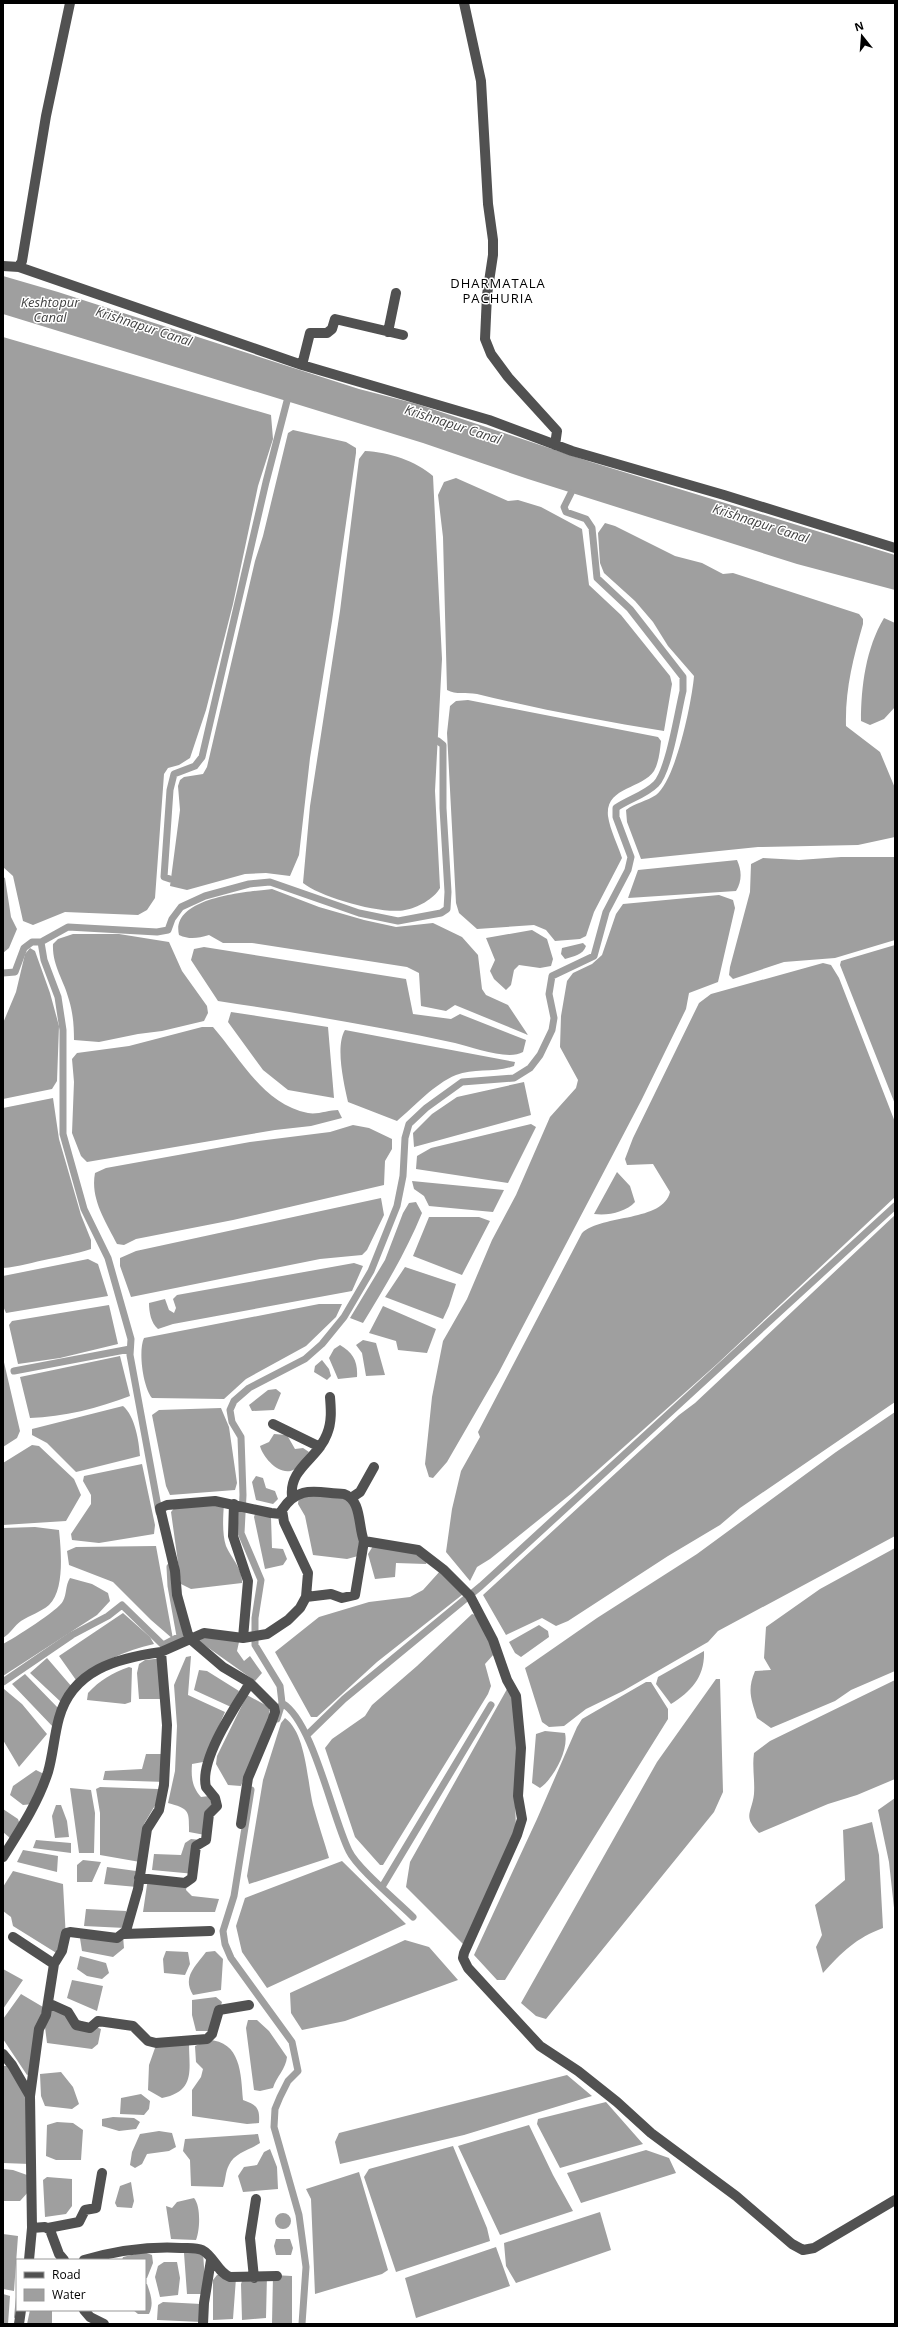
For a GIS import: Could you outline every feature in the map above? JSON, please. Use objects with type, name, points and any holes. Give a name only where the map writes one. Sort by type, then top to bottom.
[{"type":"street","points":[[19,268],[22,261],[46,116],[70,3]]},
{"type":"street","points":[[464,3],[480,81],[488,204],[493,240],[493,255],[487,295],[485,339],[491,354],[508,377],[557,431],[555,445]]},
{"type":"street","points":[[3,266],[19,268],[302,365],[488,420],[555,445],[895,548]]},
{"type":"street","points":[[388,332],[396,293]]},
{"type":"street","points":[[302,365],[310,333],[330,331],[335,319],[403,335]]},
{"type":"street","points":[[281,1514],[292,1496],[293,1478],[320,1447],[327,1434],[330,1423],[330,1397]]},
{"type":"street","points":[[273,1424],[320,1447]]},
{"type":"street","points":[[351,1498],[360,1492],[374,1467]]},
{"type":"street","points":[[292,1496],[304,1492],[344,1494],[351,1498],[360,1520],[364,1541],[356,1595],[342,1598],[331,1594],[306,1597]]},
{"type":"street","points":[[241,1824],[248,1778],[275,1712],[271,1704],[250,1683],[223,1668],[189,1638],[177,1595],[175,1571],[160,1506],[204,1501],[239,1505],[281,1514]]},
{"type":"street","points":[[239,1505],[233,1536],[248,1581],[245,1638]]},
{"type":"street","points":[[3,1857],[38,1799],[48,1770],[60,1713],[78,1684],[94,1671],[104,1666],[127,1657],[161,1652],[189,1638],[210,1632],[245,1638],[267,1634],[288,1620],[300,1608],[306,1597],[308,1573],[281,1514]]},
{"type":"street","points":[[364,1541],[414,1549],[444,1570],[469,1594],[493,1640],[507,1680],[516,1696],[521,1748],[518,1796],[522,1819],[517,1835],[464,1953],[464,1963],[484,1987],[540,2046],[600,2089],[652,2133],[736,2196],[774,2231],[798,2248],[803,2250],[814,2248],[895,2200]]},
{"type":"street","points":[[124,1934],[139,1878],[147,1829],[159,1810],[164,1786],[167,1725],[161,1652]]},
{"type":"street","points":[[139,1878],[185,1883],[192,1878],[196,1846],[206,1840],[209,1814],[217,1806],[215,1798],[206,1787],[206,1767],[220,1736],[250,1683]]},
{"type":"street","points":[[28,2259],[32,2228],[30,2096],[38,2032],[46,2015],[54,1964],[62,1950],[67,1932],[116,1938],[124,1934],[210,1932]]},
{"type":"street","points":[[13,1937],[54,1964]]},
{"type":"street","points":[[48,2002],[68,2012],[76,2026],[90,2028],[98,2021],[133,2026],[148,2041],[156,2043],[206,2039],[212,2034],[219,2010],[249,2006]]},
{"type":"street","points":[[3,2054],[12,2065],[30,2096]]},
{"type":"street","points":[[32,2228],[48,2228],[79,2222],[85,2210],[96,2208],[102,2173]]},
{"type":"street","points":[[254,2278],[250,2238],[256,2199]]},
{"type":"street","points":[[48,2228],[59,2254],[63,2259]]},
{"type":"street","points":[[88,2259],[132,2249],[159,2247],[196,2248],[201,2250],[227,2276],[235,2278],[254,2278],[277,2276]]},
{"type":"street","points":[[203,2324],[204,2303],[211,2260]]},
{"type":"street","points":[[19,2324],[21,2311]]},
{"type":"street","points":[[85,2311],[90,2317],[104,2324]]},
{"type":"water","name":"Keshtopur Canal","points":[[3,276],[58,292],[359,389],[417,404],[591,462],[895,555],[895,590],[797,564],[528,479],[423,443],[3,314]]},
{"type":"water","points":[[3,337],[271,415],[273,439],[258,486],[233,604],[206,710],[190,758],[179,765],[168,768],[164,774],[155,898],[147,910],[138,915],[65,912],[33,925],[23,921],[13,876],[3,867]]},
{"type":"water","points":[[293,430],[346,442],[356,448],[332,621],[310,758],[299,855],[290,876],[266,873],[245,874],[187,890],[170,886],[180,810],[178,786],[180,780],[184,777],[203,774],[207,767],[255,561],[263,536],[288,433]]},
{"type":"water","points":[[365,451],[383,453],[402,458],[419,466],[433,476],[442,659],[435,791],[440,888],[434,896],[420,905],[410,909],[395,911],[352,904],[323,894],[303,883],[310,806],[340,611],[359,459]]},
{"type":"water","points":[[456,478],[508,501],[518,500],[541,507],[582,529],[589,585],[621,615],[670,676],[672,684],[664,731],[523,705],[477,694],[450,692],[447,690],[443,537],[438,495],[444,482]]},
{"type":"water","points":[[605,523],[615,526],[675,556],[702,563],[723,574],[733,573],[859,614],[863,619],[863,624],[848,687],[846,726],[880,752],[895,788],[895,837],[858,845],[758,847],[641,859],[627,822],[626,810],[656,795],[663,787],[670,774],[682,739],[693,688],[694,676],[668,646],[653,622],[635,601],[604,573],[600,563],[598,533]]},
{"type":"water","points":[[884,618],[895,623],[895,707],[884,719],[870,725],[861,721],[862,694],[869,655]]},
{"type":"water","points":[[468,700],[658,737],[661,741],[660,752],[654,771],[641,782],[618,794],[612,799],[609,806],[609,821],[622,858],[594,912],[586,936],[580,939],[555,941],[546,930],[534,925],[477,929],[459,913],[456,903],[447,733],[450,706],[456,701]]},
{"type":"water","points":[[841,857],[895,857],[895,940],[835,958],[784,962],[733,979],[729,975],[730,967],[750,892],[751,864],[763,858],[799,860]]},
{"type":"water","points":[[737,860],[741,876],[736,891],[628,898],[638,870]]},
{"type":"water","points":[[3,877],[5,878],[11,917],[17,929],[9,948],[3,953]]},
{"type":"water","points":[[272,889],[319,907],[364,920],[396,927],[433,923],[462,937],[478,955],[482,989],[486,995],[508,1005],[528,1035],[455,1005],[446,1011],[421,1006],[419,973],[407,967],[252,943],[223,943],[209,935],[187,938],[179,935],[179,922],[186,912],[198,905],[229,895]]},
{"type":"water","points":[[719,895],[733,900],[735,908],[718,982],[689,993],[686,1009],[642,1099],[499,1372],[447,1462],[433,1478],[429,1477],[425,1464],[432,1397],[443,1341],[467,1299],[492,1240],[516,1195],[550,1117],[576,1088],[578,1080],[560,1047],[561,1016],[567,981],[573,973],[592,964],[602,955],[616,914],[623,904]]},
{"type":"water","points":[[532,930],[547,939],[553,959],[551,966],[540,968],[519,965],[514,970],[511,985],[506,990],[494,979],[490,971],[495,960],[486,938]]},
{"type":"water","points":[[73,934],[119,934],[169,942],[182,971],[207,1006],[208,1013],[204,1021],[162,1031],[99,1042],[74,1040],[71,1010],[67,993],[56,966],[53,952],[53,944],[58,939]]},
{"type":"water","points":[[583,943],[586,946],[585,949],[578,955],[565,959],[561,954],[562,948]]},
{"type":"water","points":[[895,945],[895,1104],[840,965],[841,961]]},
{"type":"water","points":[[204,947],[406,979],[413,1014],[451,1019],[460,1014],[526,1040],[523,1052],[509,1055],[500,1054],[396,1031],[218,1001],[191,960],[194,949]]},
{"type":"water","points":[[30,948],[35,951],[50,993],[59,1026],[57,1081],[52,1089],[3,1099],[3,1023],[16,992],[25,954]]},
{"type":"water","points":[[823,963],[831,965],[839,978],[895,1122],[895,1197],[716,1365],[572,1493],[490,1559],[477,1567],[470,1581],[446,1552],[452,1509],[461,1471],[480,1437],[478,1432],[582,1233],[592,1227],[604,1223],[645,1213],[665,1202],[670,1192],[653,1164],[627,1165],[625,1159],[633,1138],[699,1003],[711,994]]},
{"type":"water","points":[[231,1012],[328,1027],[334,1098],[288,1090],[263,1070],[228,1022]]},
{"type":"water","points":[[202,1027],[213,1027],[254,1079],[278,1100],[292,1108],[308,1113],[338,1110],[342,1118],[311,1126],[275,1130],[87,1162],[81,1156],[72,1133],[74,1082],[72,1059],[77,1053],[129,1046]]},
{"type":"water","points":[[345,1030],[515,1062],[514,1066],[507,1068],[463,1073],[448,1079],[432,1090],[397,1121],[348,1102],[340,1055],[342,1037]]},
{"type":"water","points":[[524,1082],[531,1115],[414,1147],[413,1133],[432,1114],[457,1097]]},
{"type":"water","points":[[53,1098],[59,1139],[81,1215],[91,1240],[91,1249],[20,1266],[3,1268],[3,1108]]},
{"type":"water","points":[[531,1124],[536,1127],[508,1183],[416,1169],[417,1156],[431,1148]]},
{"type":"water","points":[[353,1125],[369,1128],[392,1139],[392,1149],[385,1161],[384,1185],[233,1220],[136,1239],[124,1245],[117,1244],[104,1219],[97,1201],[94,1183],[95,1173],[106,1168],[250,1142],[330,1132]]},
{"type":"water","points":[[617,1172],[630,1186],[635,1202],[622,1211],[594,1214]]},
{"type":"water","points":[[412,1181],[504,1190],[493,1212],[429,1206],[424,1196],[414,1189]]},
{"type":"water","points":[[381,1198],[384,1215],[367,1250],[362,1255],[320,1259],[131,1297],[120,1266],[120,1258],[136,1251]]},
{"type":"water","points":[[416,1202],[422,1213],[409,1242],[387,1283],[363,1323],[350,1318],[385,1260],[403,1213],[409,1203]]},
{"type":"water","points":[[895,1215],[895,1402],[740,1508],[720,1525],[668,1556],[568,1621],[556,1626],[542,1618],[506,1635],[483,1595],[679,1415],[695,1403]]},
{"type":"water","points":[[429,1217],[479,1217],[490,1221],[462,1275],[413,1256]]},
{"type":"water","points":[[88,1259],[98,1264],[108,1296],[6,1313],[3,1306],[3,1276]]},
{"type":"water","points":[[354,1263],[363,1266],[352,1291],[173,1324],[158,1329],[154,1324],[149,1310],[149,1303],[165,1299],[169,1310],[174,1313],[176,1308],[173,1299],[177,1295]]},
{"type":"water","points":[[405,1267],[456,1284],[443,1319],[385,1297]]},
{"type":"water","points":[[319,1304],[342,1304],[336,1317],[306,1346],[246,1379],[224,1399],[152,1398],[149,1393],[142,1369],[141,1351],[144,1338]]},
{"type":"water","points":[[109,1305],[118,1344],[60,1358],[18,1364],[9,1325],[12,1321]]},
{"type":"water","points":[[383,1306],[436,1329],[427,1353],[398,1350],[396,1341],[369,1333]]},
{"type":"water","points":[[363,1340],[376,1343],[385,1375],[366,1376],[362,1353],[356,1345]]},
{"type":"water","points":[[340,1345],[354,1358],[357,1366],[357,1377],[338,1379],[329,1358],[334,1349]]},
{"type":"water","points":[[120,1356],[130,1396],[81,1411],[55,1416],[30,1418],[20,1377]]},
{"type":"water","points":[[3,1358],[20,1431],[17,1438],[3,1447]]},
{"type":"water","points":[[322,1360],[329,1369],[331,1376],[327,1380],[314,1372],[315,1366]]},
{"type":"water","points":[[276,1389],[281,1393],[274,1410],[252,1411],[249,1405],[268,1390]]},
{"type":"water","points":[[123,1406],[131,1416],[139,1443],[140,1456],[76,1472],[47,1443],[32,1435],[32,1429]]},
{"type":"water","points":[[221,1408],[229,1427],[237,1483],[235,1490],[170,1495],[166,1486],[152,1415],[159,1410]]},
{"type":"water","points":[[895,1412],[895,1536],[718,1631],[708,1642],[623,1691],[586,1709],[564,1726],[549,1727],[542,1722],[525,1668],[597,1618],[697,1554],[836,1452]]},
{"type":"water","points":[[274,1434],[287,1435],[295,1449],[303,1448],[309,1452],[297,1468],[290,1471],[284,1471],[273,1465],[265,1456],[260,1446],[269,1442]]},
{"type":"water","points":[[32,1445],[39,1446],[74,1479],[81,1495],[66,1521],[3,1525],[3,1463]]},
{"type":"water","points":[[142,1464],[155,1525],[154,1534],[99,1543],[72,1540],[71,1534],[91,1504],[91,1495],[83,1481],[84,1476]]},
{"type":"water","points":[[256,1476],[263,1478],[266,1488],[275,1491],[278,1499],[273,1504],[256,1500],[252,1482]]},
{"type":"water","points":[[347,1494],[361,1517],[358,1556],[347,1559],[313,1555],[305,1516],[298,1504],[299,1496]]},
{"type":"water","points":[[224,1504],[223,1525],[226,1546],[239,1568],[242,1583],[191,1589],[181,1584],[171,1512],[176,1506]]},
{"type":"water","points":[[256,1511],[271,1517],[272,1548],[283,1549],[287,1559],[283,1565],[265,1569],[254,1517]]},
{"type":"water","points":[[35,1527],[59,1530],[61,1569],[58,1590],[49,1605],[43,1610],[21,1621],[3,1638],[3,1528]]},
{"type":"water","points":[[156,1546],[173,1639],[151,1620],[113,1582],[69,1565],[67,1551],[76,1547]]},
{"type":"water","points":[[373,1546],[420,1550],[428,1560],[426,1564],[396,1563],[395,1577],[375,1579],[368,1554]]},
{"type":"water","points":[[895,1548],[895,1671],[851,1690],[835,1701],[771,1728],[757,1718],[752,1700],[751,1684],[755,1671],[771,1670],[764,1658],[766,1627],[820,1589]]},
{"type":"water","points":[[441,1570],[467,1591],[377,1662],[317,1717],[311,1717],[275,1652],[319,1617],[369,1602],[410,1597],[423,1590]]},
{"type":"water","points":[[70,1578],[92,1584],[108,1593],[110,1601],[97,1615],[3,1676],[3,1644],[35,1624],[60,1605],[63,1601]]},
{"type":"water","points":[[123,1613],[150,1637],[154,1644],[113,1658],[76,1680],[59,1656]]},
{"type":"water","points":[[472,1614],[479,1616],[494,1654],[485,1664],[491,1686],[488,1694],[383,1865],[380,1865],[355,1837],[325,1748],[332,1739],[365,1716],[372,1705],[417,1666]]},
{"type":"water","points":[[539,1625],[548,1631],[549,1637],[521,1657],[515,1653],[509,1642]]},
{"type":"water","points":[[202,1634],[239,1642],[237,1651],[244,1661],[250,1656],[262,1673],[255,1681],[196,1639]]},
{"type":"water","points":[[704,1651],[702,1668],[696,1682],[685,1694],[671,1704],[656,1684],[658,1677]]},
{"type":"water","points":[[191,1656],[188,1695],[225,1712],[203,1762],[192,1764],[193,1782],[198,1793],[201,1797],[209,1796],[214,1798],[205,1835],[189,1832],[189,1819],[187,1812],[181,1807],[168,1803],[175,1771],[177,1726],[174,1685],[186,1657]]},
{"type":"water","points":[[47,1658],[72,1687],[62,1703],[30,1673]]},
{"type":"water","points":[[164,1658],[165,1699],[139,1699],[137,1673],[139,1664],[145,1660]]},
{"type":"water","points":[[129,1667],[132,1668],[131,1702],[125,1704],[87,1700],[88,1693],[97,1684],[112,1674]]},
{"type":"water","points":[[199,1670],[207,1671],[239,1691],[231,1707],[194,1690]]},
{"type":"water","points":[[25,1674],[60,1710],[54,1728],[12,1684]]},
{"type":"water","points":[[716,1679],[720,1679],[723,1792],[714,1812],[546,2019],[536,2016],[521,2003],[657,1762]]},
{"type":"water","points":[[895,1680],[895,1779],[857,1795],[828,1804],[759,1833],[749,1818],[754,1794],[754,1753],[770,1741]]},
{"type":"water","points":[[511,1682],[522,1730],[515,1798],[516,1830],[464,1945],[406,1887],[410,1862]]},
{"type":"water","points":[[646,1682],[651,1682],[668,1709],[668,1719],[505,1980],[497,1980],[474,1955],[537,1819],[577,1727],[582,1719]]},
{"type":"water","points":[[4,1689],[22,1704],[47,1734],[19,1767],[3,1740]]},
{"type":"water","points":[[247,1695],[269,1707],[267,1726],[264,1736],[241,1786],[228,1785],[216,1764],[217,1756]]},
{"type":"water","points":[[285,1718],[292,1725],[302,1746],[313,1805],[329,1858],[249,1884],[247,1876],[263,1780],[281,1723]]},
{"type":"water","points":[[545,1731],[565,1733],[566,1740],[563,1755],[555,1771],[540,1788],[532,1783],[536,1734]]},
{"type":"water","points":[[146,1754],[167,1754],[166,1782],[103,1780],[105,1771],[142,1769]]},
{"type":"water","points":[[36,1770],[46,1775],[33,1804],[23,1805],[10,1795],[13,1786]]},
{"type":"water","points":[[100,1787],[158,1789],[160,1797],[144,1824],[140,1862],[100,1855],[100,1813],[96,1789]]},
{"type":"water","points":[[70,1788],[91,1790],[95,1813],[94,1853],[79,1853]]},
{"type":"water","points":[[895,1798],[895,1917],[889,1862],[878,1810]]},
{"type":"water","points":[[56,1805],[61,1805],[67,1821],[69,1837],[55,1838],[52,1816]]},
{"type":"water","points":[[3,1809],[18,1819],[20,1825],[10,1838],[3,1832]]},
{"type":"water","points":[[872,1822],[879,1855],[883,1928],[865,1936],[850,1946],[823,1973],[816,1947],[822,1935],[815,1905],[845,1880],[843,1830]]},
{"type":"water","points":[[191,1839],[201,1840],[195,1874],[152,1870],[154,1854],[181,1855],[185,1843]]},
{"type":"water","points":[[36,1840],[71,1843],[71,1853],[33,1848]]},
{"type":"water","points":[[23,1850],[58,1856],[57,1872],[17,1862]]},
{"type":"water","points":[[83,1860],[101,1862],[92,1882],[77,1882],[77,1865]]},
{"type":"water","points":[[342,1861],[406,1924],[267,1988],[242,1952],[236,1926],[245,1898]]},
{"type":"water","points":[[107,1867],[136,1871],[137,1887],[104,1884]]},
{"type":"water","points":[[13,1871],[63,1884],[66,1939],[58,1954],[13,1926],[11,1917],[3,1911],[3,1887]]},
{"type":"water","points":[[148,1878],[188,1880],[186,1890],[192,1896],[219,1899],[215,1912],[143,1912]]},
{"type":"water","points":[[86,1909],[126,1911],[128,1917],[125,1928],[84,1926]]},
{"type":"water","points":[[79,1932],[123,1936],[124,1948],[113,1957],[82,1951]]},
{"type":"water","points":[[405,1940],[429,1947],[458,1980],[345,2021],[302,2030],[291,2013],[290,1993]]},
{"type":"water","points":[[166,1951],[188,1952],[190,1964],[185,1975],[164,1973],[163,1959]]},
{"type":"water","points":[[215,1951],[223,1959],[221,1990],[193,1995],[189,1983],[191,1972],[206,1952]]},
{"type":"water","points":[[80,1956],[106,1963],[109,1973],[102,1979],[87,1976],[77,1969]]},
{"type":"water","points":[[3,1969],[23,1980],[3,2009]]},
{"type":"water","points":[[72,1980],[103,1986],[97,2011],[67,1998]]},
{"type":"water","points":[[21,1994],[43,2007],[29,2074],[27,2075],[3,2039],[3,2019]]},
{"type":"water","points":[[216,1997],[222,2002],[214,2031],[196,2031],[192,2015],[192,2000]]},
{"type":"water","points":[[51,2009],[101,2029],[98,2044],[92,2049],[47,2043],[45,2027]]},
{"type":"water","points":[[248,2020],[257,2020],[269,2031],[287,2057],[285,2065],[273,2088],[260,2091],[254,2090],[246,2028]]},
{"type":"water","points":[[208,2040],[219,2042],[227,2046],[233,2053],[240,2070],[243,2100],[257,2108],[259,2123],[247,2124],[192,2116],[192,2090],[201,2077],[203,2069],[196,2062],[195,2046]]},
{"type":"water","points":[[168,2043],[189,2043],[189,2070],[188,2078],[181,2090],[173,2095],[162,2098],[148,2090],[149,2065],[155,2048]]},
{"type":"water","points":[[3,2066],[8,2066],[27,2099],[30,2164],[3,2163]]},
{"type":"water","points":[[61,2072],[73,2087],[79,2104],[72,2109],[45,2106],[41,2096],[40,2074]]},
{"type":"water","points":[[567,2075],[592,2096],[464,2135],[340,2164],[335,2142],[339,2133]]},
{"type":"water","points":[[141,2094],[150,2101],[149,2109],[144,2115],[120,2114],[121,2098]]},
{"type":"water","points":[[606,2102],[643,2144],[560,2168],[537,2124],[538,2119]]},
{"type":"water","points":[[113,2117],[134,2118],[140,2122],[136,2129],[119,2131],[102,2126],[102,2119]]},
{"type":"water","points":[[57,2122],[73,2123],[83,2130],[81,2160],[56,2160],[46,2156],[47,2125]]},
{"type":"water","points":[[529,2125],[553,2175],[573,2211],[500,2235],[458,2146]]},
{"type":"water","points":[[159,2131],[172,2133],[176,2147],[169,2151],[147,2154],[142,2164],[135,2168],[130,2165],[132,2152],[140,2134]]},
{"type":"water","points":[[258,2134],[260,2143],[238,2155],[231,2161],[223,2187],[191,2186],[190,2160],[183,2151],[185,2139]]},
{"type":"water","points":[[453,2146],[487,2228],[490,2241],[396,2272],[364,2177],[369,2169]]},
{"type":"water","points":[[270,2149],[277,2167],[278,2189],[243,2192],[238,2176],[244,2167],[257,2165],[264,2152]]},
{"type":"water","points":[[646,2150],[669,2158],[676,2173],[581,2203],[567,2173]]},
{"type":"water","points":[[3,2169],[13,2170],[27,2175],[30,2190],[20,2201],[3,2201]]},
{"type":"water","points":[[359,2172],[388,2270],[382,2274],[315,2294],[311,2199],[306,2189]]},
{"type":"water","points":[[47,2177],[72,2179],[72,2206],[66,2214],[45,2217],[43,2180]]},
{"type":"water","points":[[131,2182],[134,2201],[132,2208],[117,2207],[115,2203],[120,2186]]},
{"type":"water","points":[[194,2198],[199,2212],[196,2240],[171,2239],[166,2206],[172,2208],[177,2202]]},
{"type":"water","points":[[600,2212],[611,2250],[516,2283],[506,2266],[504,2243]]},
{"type":"water","points":[[283,2213],[290,2218],[291,2221],[286,2228],[283,2229],[276,2224],[275,2221],[280,2214]]},
{"type":"water","points":[[3,2234],[18,2236],[14,2291],[3,2289]]},
{"type":"water","points":[[276,2239],[290,2239],[293,2248],[291,2255],[276,2255],[274,2246]]},
{"type":"water","points":[[496,2247],[510,2286],[416,2318],[405,2278]]},
{"type":"water","points":[[144,2252],[152,2255],[153,2263],[147,2278],[146,2259],[122,2259],[123,2257]]},
{"type":"water","points":[[184,2253],[203,2253],[205,2280],[202,2294],[187,2294]]},
{"type":"water","points":[[164,2262],[177,2262],[180,2278],[178,2295],[160,2297],[155,2277],[158,2266]]},
{"type":"water","points":[[217,2275],[228,2275],[236,2278],[233,2319],[213,2320],[213,2280]]},
{"type":"water","points":[[267,2275],[266,2318],[242,2320],[241,2284],[243,2278]]},
{"type":"water","points":[[273,2275],[292,2276],[292,2324],[272,2324]]},
{"type":"water","points":[[147,2284],[151,2296],[151,2310],[149,2314],[138,2314],[134,2311],[146,2311]]},
{"type":"water","points":[[3,2294],[10,2296],[8,2324],[3,2324]]},
{"type":"water","points":[[163,2302],[201,2304],[202,2322],[157,2320],[158,2305]]},
{"type":"water","points":[[30,2311],[52,2311],[52,2324],[27,2324]]},
{"type":"waterway","points":[[170,879],[164,877],[170,790],[174,774],[195,766],[202,757],[266,482],[287,401]]},
{"type":"waterway","points":[[277,1719],[282,1703],[280,1686],[255,1645],[255,1618],[261,1580],[241,1533],[243,1495],[241,1437],[232,1422],[230,1410],[234,1401],[249,1388],[305,1359],[322,1344],[344,1317],[371,1271],[397,1206],[403,1176],[405,1138],[409,1124],[426,1108],[462,1082],[514,1078],[530,1068],[540,1055],[552,1030],[554,1018],[549,994],[552,976],[594,956],[606,912],[628,870],[631,857],[616,817],[616,808],[647,791],[656,784],[661,777],[669,754],[683,691],[683,677],[630,609],[597,578],[592,528],[586,519],[566,512],[564,507],[571,493]]},
{"type":"waterway","points":[[3,973],[15,972],[24,948],[32,942],[41,942],[68,927],[157,932],[168,930],[172,919],[181,907],[205,896],[249,884],[270,882],[359,913],[398,921],[441,913],[447,909],[448,892],[443,808],[443,745],[438,741]]},
{"type":"waterway","points":[[41,942],[44,960],[58,997],[63,1030],[63,1134],[84,1209],[108,1258],[131,1339],[130,1355],[159,1512]]},
{"type":"waterway","points":[[307,1735],[344,1699],[481,1586],[895,1206]]},
{"type":"waterway","points":[[14,1371],[130,1349]]},
{"type":"waterway","points":[[3,1682],[72,1635],[108,1616],[122,1605],[163,1645],[180,1636],[171,1586],[170,1567]]},
{"type":"waterway","points":[[282,1703],[293,1713],[303,1729],[321,1771],[343,1836],[353,1858],[413,1917]]},
{"type":"waterway","points":[[382,1887],[491,1705]]},
{"type":"waterway","points":[[251,1790],[234,1896],[223,1931],[225,1944],[231,1958],[292,2042],[298,2071],[288,2081],[280,2097],[275,2109],[274,2127],[299,2215],[306,2267],[302,2324]]},
{"type":"waterway","points":[[15,2317],[16,2307]]},
{"type":"district","name":"DHARMATALA PACHURIA","points":[[498,290]]},
{"type":"water label","name":"Krishnapur Canal","points":[[144,326]]},
{"type":"water label","name":"Krishnapur Canal","points":[[453,424]]},
{"type":"water label","name":"Krishnapur Canal","points":[[761,523]]}]
